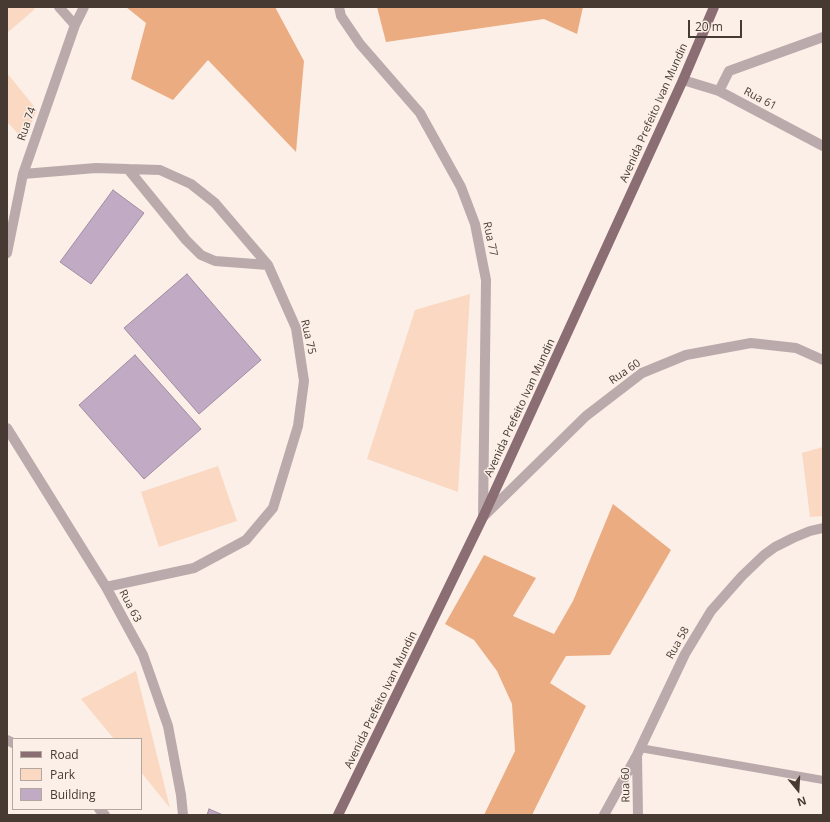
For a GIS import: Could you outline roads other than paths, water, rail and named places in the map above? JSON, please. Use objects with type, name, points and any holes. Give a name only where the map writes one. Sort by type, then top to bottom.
[{"type":"main road","name":"Avenida Prefeito Ivan Mundin","points":[[338,815],[483,517],[683,80],[714,7]]},
{"type":"street","points":[[59,7],[75,25]]},
{"type":"street","name":"Rua 74","points":[[7,253],[22,174],[75,25],[84,7]]},
{"type":"street","name":"Rua 77","points":[[339,7],[341,16],[360,44],[420,113],[461,188],[475,224],[486,280],[483,517]]},
{"type":"street","points":[[718,91],[729,70],[823,37]]},
{"type":"street","name":"Rua 61","points":[[683,80],[718,91],[823,146]]},
{"type":"street","name":"Rua 75","points":[[22,174],[96,168],[160,170],[191,184],[215,203],[268,265],[296,328],[304,381],[298,426],[273,508],[246,540],[194,568],[106,587]]},
{"type":"street","points":[[128,169],[186,240],[201,255],[215,261],[268,265]]},
{"type":"street","name":"Rua 60","points":[[483,517],[586,416],[642,373],[686,356],[751,343],[796,348],[823,360]]},
{"type":"street","name":"Rua 63","points":[[7,428],[106,587],[143,655],[168,726],[181,795],[183,815]]},
{"type":"street","name":"Rua 58","points":[[604,815],[639,752],[685,654],[703,623],[720,600],[764,555],[794,538],[810,531],[823,528]]},
{"type":"street","name":"Rua 60","points":[[638,815],[639,752]]},
{"type":"lane","points":[[639,752],[823,780]]}]
